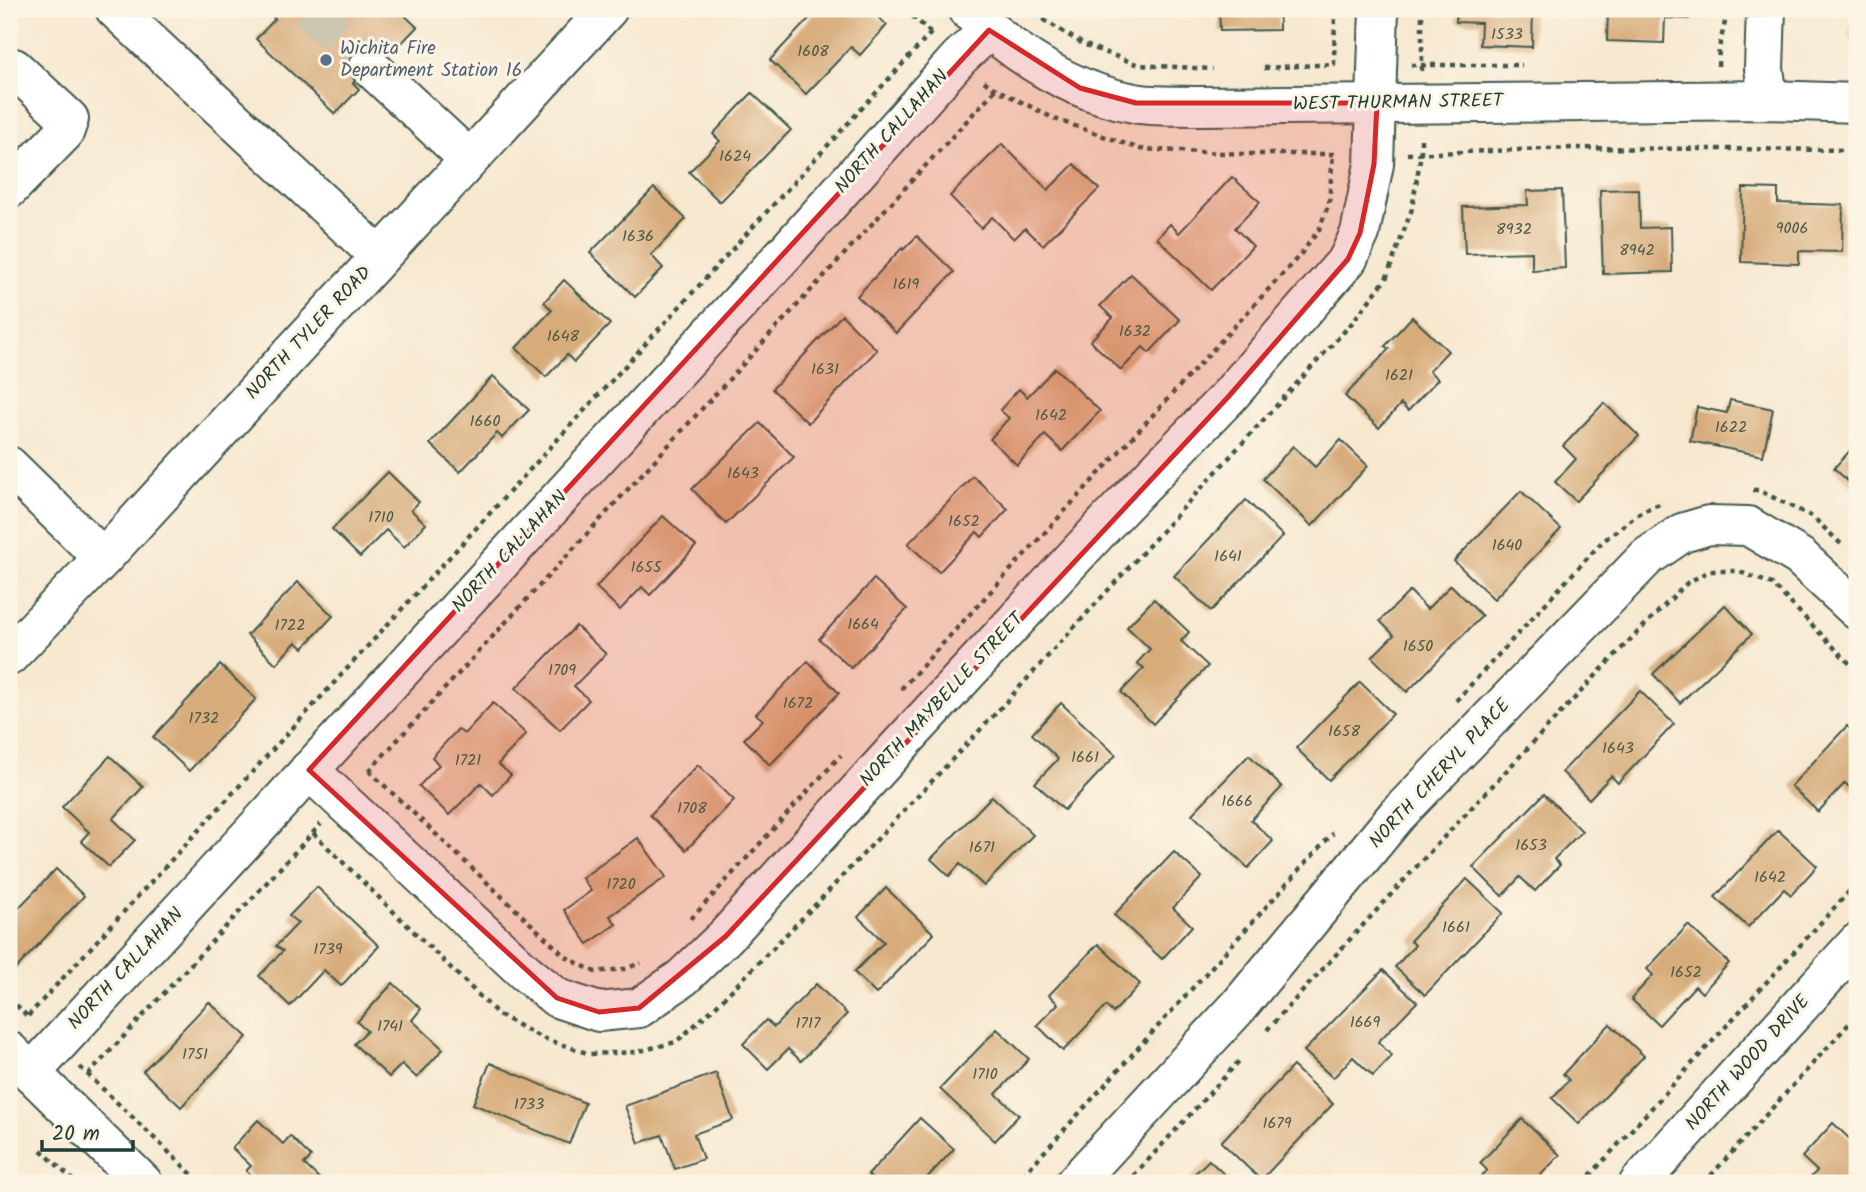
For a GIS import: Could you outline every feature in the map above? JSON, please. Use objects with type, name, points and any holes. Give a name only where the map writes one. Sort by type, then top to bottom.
[{"type":"street","points":[[115,9],[379,256]]},
{"type":"street","name":"NORTH TYLER ROAD","points":[[9,656],[103,558],[608,9]]},
{"type":"street","name":"NORTH MAYBELLE STREET","points":[[309,770],[525,972],[557,998],[599,1012],[639,1008],[682,978],[726,936],[1005,632],[1229,396],[1348,260],[1360,233],[1374,164],[1379,9]]},
{"type":"street","points":[[1766,9],[1764,68],[1768,100]]},
{"type":"street","name":"WEST THURMAN STREET","points":[[978,20],[1034,63],[1080,88],[1136,103],[1199,106],[1768,100],[1857,103]]},
{"type":"street","name":"NORTH CALLAHAN","points":[[20,1062],[57,1045],[787,251],[959,58],[978,20]]},
{"type":"street","points":[[369,66],[469,159]]},
{"type":"street","points":[[9,189],[64,133],[69,119],[14,68]]},
{"type":"street","points":[[9,466],[103,558]]},
{"type":"street","name":"NORTH CHERYL PLACE","points":[[1075,1183],[1238,1006],[1397,815],[1647,557],[1682,533],[1709,525],[1748,526],[1800,557],[1857,610]]},
{"type":"street","name":"NORTH WOOD DRIVE","points":[[1639,1183],[1857,943]]},
{"type":"street","points":[[20,1062],[143,1183]]},
{"type":"path","points":[[1026,9],[1083,44],[1139,65],[1223,69]]},
{"type":"path","points":[[1264,68],[1334,64],[1335,9]]},
{"type":"path","points":[[28,1016],[931,33]]},
{"type":"path","points":[[645,961],[624,969],[595,972],[566,957],[369,771],[996,89]]},
{"type":"path","points":[[896,695],[1300,255],[1319,230],[1329,203],[1333,154]]},
{"type":"path","points":[[1259,1039],[1438,843],[1687,583],[1709,571],[1737,571],[1772,584],[1857,671]]},
{"type":"path","points":[[682,928],[849,746]]},
{"type":"path","points":[[88,1075],[342,801]]},
{"type":"path","points":[[1583,1183],[1857,883]]},
{"type":"path","points":[[9,998],[201,1183]]},
{"type":"path","points":[[1704,1183],[1857,1015]]},
{"type":"path","points":[[1127,1183],[1240,1060]]},
{"type":"path","points":[[41,1150],[76,1183]]},
{"type":"highlighted area","points":[[989,30],[1080,88],[1136,103],[1377,103],[1374,164],[1360,233],[1348,259],[1229,396],[726,936],[639,1008],[599,1012],[557,998],[309,770]]},
{"type":"building","name":"Wichita Fire Department Station 16","points":[[273,9],[398,9],[417,27],[392,53],[386,48],[353,83],[359,89],[335,114],[256,39],[275,19],[269,13]]},
{"type":"building","points":[[818,9],[869,9],[887,25],[860,55],[851,47],[806,94],[770,60]]},
{"type":"building","points":[[1219,9],[1279,9],[1279,30],[1220,31]]},
{"type":"building","points":[[1457,9],[1533,9],[1532,47],[1480,45],[1481,23],[1456,22]]},
{"type":"building","points":[[1608,9],[1689,9],[1689,19],[1665,18],[1664,43],[1607,41]]},
{"type":"building","points":[[1857,9],[1857,38],[1849,36]]},
{"type":"building","points":[[752,93],[791,130],[720,202],[689,172],[720,141],[713,134]]},
{"type":"building","points":[[1002,144],[1048,190],[1074,164],[1099,189],[1043,245],[1025,228],[1014,239],[992,217],[981,228],[950,196]]},
{"type":"building","points":[[1232,177],[1260,202],[1235,228],[1253,246],[1211,290],[1157,238],[1170,224],[1179,233]]},
{"type":"building","points":[[654,188],[686,219],[651,255],[663,268],[635,297],[590,253]]},
{"type":"building","points":[[1743,188],[1778,189],[1778,203],[1843,205],[1842,252],[1799,251],[1799,264],[1741,262]]},
{"type":"building","points":[[1639,189],[1640,228],[1671,227],[1672,272],[1603,274],[1600,190]]},
{"type":"building","points":[[1562,190],[1565,268],[1532,270],[1532,252],[1465,254],[1463,207],[1528,205],[1527,191]]},
{"type":"building","points":[[917,236],[954,272],[896,333],[857,296],[902,248],[903,250]]},
{"type":"building","points":[[1131,274],[1180,320],[1149,353],[1143,347],[1121,370],[1090,341],[1113,318],[1100,306]]},
{"type":"building","points":[[564,280],[610,324],[574,362],[567,355],[546,377],[516,348],[552,310],[544,302]]},
{"type":"building","points":[[842,315],[877,350],[808,423],[772,389]]},
{"type":"building","points":[[1412,317],[1448,351],[1429,371],[1438,379],[1408,411],[1401,404],[1379,428],[1345,396],[1389,349],[1385,346]]},
{"type":"building","points":[[1055,368],[1100,411],[1062,451],[1045,435],[1017,465],[990,439],[1009,418],[1000,410],[1019,389],[1027,397]]},
{"type":"building","points":[[493,376],[529,410],[502,438],[497,433],[460,472],[430,444]]},
{"type":"building","points":[[1730,400],[1773,409],[1763,456],[1690,441],[1697,407],[1727,413]]},
{"type":"building","points":[[1604,403],[1639,436],[1576,501],[1555,482],[1576,459],[1563,446]]},
{"type":"building","points":[[760,423],[794,457],[726,524],[692,489]]},
{"type":"building","points":[[1341,440],[1368,466],[1312,526],[1263,479],[1293,446],[1315,467]]},
{"type":"building","points":[[1857,443],[1857,490],[1834,468]]},
{"type":"building","points":[[388,472],[419,502],[411,510],[426,524],[404,547],[386,530],[360,557],[332,529]]},
{"type":"building","points":[[973,476],[1008,509],[982,537],[977,532],[939,572],[908,544]]},
{"type":"building","points":[[1521,491],[1561,529],[1494,599],[1454,561]]},
{"type":"building","points":[[1246,500],[1283,536],[1211,611],[1174,576]]},
{"type":"building","points":[[663,516],[696,546],[650,595],[642,587],[620,610],[596,587]]},
{"type":"building","points":[[874,579],[907,609],[851,668],[819,639]]},
{"type":"building","points":[[298,582],[333,616],[303,648],[296,642],[276,664],[247,635]]},
{"type":"building","points":[[1451,585],[1482,616],[1407,692],[1372,657],[1394,635],[1380,621],[1410,591],[1427,609]]},
{"type":"building","points":[[1154,599],[1189,632],[1181,641],[1208,666],[1153,724],[1121,692],[1144,668],[1137,663],[1150,649],[1127,627]]},
{"type":"building","points":[[1725,605],[1752,634],[1680,703],[1653,674]]},
{"type":"building","points":[[576,626],[606,654],[574,686],[589,700],[560,730],[516,688]]},
{"type":"building","points":[[808,661],[839,693],[770,765],[744,739],[763,720],[756,714]]},
{"type":"building","points":[[220,665],[256,699],[189,771],[153,737]]},
{"type":"building","points":[[1360,682],[1393,714],[1329,780],[1296,748]]},
{"type":"building","points":[[1640,691],[1674,724],[1618,783],[1611,776],[1589,799],[1562,772]]},
{"type":"building","points":[[493,703],[526,734],[498,764],[511,775],[493,795],[481,783],[449,815],[419,786],[439,765],[432,757],[458,729],[464,734]]},
{"type":"building","points":[[1061,703],[1116,755],[1064,810],[1035,783],[1058,759],[1032,734]]},
{"type":"building","points":[[1847,726],[1857,736],[1857,795],[1845,783],[1818,812],[1791,786]]},
{"type":"building","points":[[1249,755],[1282,787],[1251,820],[1273,841],[1248,868],[1192,814]]},
{"type":"building","points":[[110,756],[143,787],[113,819],[135,840],[109,867],[81,841],[89,832],[62,807]]},
{"type":"building","points":[[698,765],[734,800],[686,850],[650,815]]},
{"type":"building","points":[[1544,794],[1582,831],[1554,859],[1560,865],[1535,891],[1520,877],[1502,896],[1473,867]]},
{"type":"building","points":[[992,796],[1033,835],[984,886],[960,864],[949,876],[931,859]]},
{"type":"building","points":[[1778,830],[1817,866],[1791,895],[1784,889],[1748,927],[1715,897]]},
{"type":"building","points":[[638,838],[666,877],[610,916],[616,924],[588,944],[564,910],[591,891],[582,878]]},
{"type":"building","points":[[1174,852],[1202,877],[1173,908],[1192,926],[1162,959],[1114,915]]},
{"type":"building","points":[[56,869],[84,896],[11,974],[9,918]]},
{"type":"building","points":[[1467,879],[1503,913],[1425,995],[1395,967],[1415,945],[1410,941]]},
{"type":"building","points":[[317,887],[379,946],[341,986],[324,970],[290,1006],[259,976],[283,951],[276,946],[298,923],[289,916]]},
{"type":"building","points":[[886,888],[934,934],[876,994],[854,972],[884,942],[858,917]]},
{"type":"building","points":[[1688,925],[1729,963],[1702,993],[1695,986],[1659,1025],[1631,999],[1653,975],[1647,969]]},
{"type":"building","points":[[1098,944],[1140,984],[1113,1013],[1106,1006],[1063,1051],[1037,1025],[1058,1004],[1049,995]]},
{"type":"building","points":[[1383,970],[1417,1002],[1378,1042],[1392,1056],[1373,1076],[1353,1057],[1333,1078],[1304,1051]]},
{"type":"building","points":[[393,983],[421,1009],[412,1020],[443,1049],[417,1078],[402,1064],[389,1077],[354,1044],[367,1031],[357,1022]]},
{"type":"building","points":[[816,984],[847,1014],[801,1061],[788,1049],[768,1069],[743,1044],[766,1020],[774,1027]]},
{"type":"building","points":[[209,1002],[247,1037],[181,1107],[143,1071]]},
{"type":"building","points":[[1610,1024],[1644,1056],[1579,1124],[1552,1098],[1569,1080],[1563,1074]]},
{"type":"building","points":[[997,1029],[1029,1059],[996,1094],[1019,1115],[995,1141],[940,1089]]},
{"type":"building","points":[[490,1063],[585,1103],[569,1144],[473,1104]]},
{"type":"building","points":[[1293,1066],[1333,1104],[1261,1180],[1221,1142]]},
{"type":"building","points":[[716,1073],[733,1120],[694,1134],[703,1159],[675,1169],[662,1135],[639,1143],[625,1106]]},
{"type":"building","points":[[920,1118],[954,1149],[922,1183],[876,1183],[868,1175]]},
{"type":"building","points":[[1522,1119],[1560,1155],[1533,1183],[1475,1183],[1487,1170],[1480,1163]]},
{"type":"building","points":[[258,1120],[283,1144],[290,1136],[311,1157],[304,1164],[324,1183],[259,1183],[246,1171],[251,1166],[232,1148]]},
{"type":"building","points":[[1833,1123],[1857,1146],[1857,1183],[1805,1183],[1817,1171],[1802,1157]]},
{"type":"building","points":[[1209,1160],[1233,1183],[1185,1183]]},
{"type":"building","points":[[9,1174],[19,1183],[9,1183]]},
{"type":"tunnel","points":[[308,9],[369,66]]},
{"type":"place","name":"Wichita Fire Department Station 16","points":[[326,60]]}]
